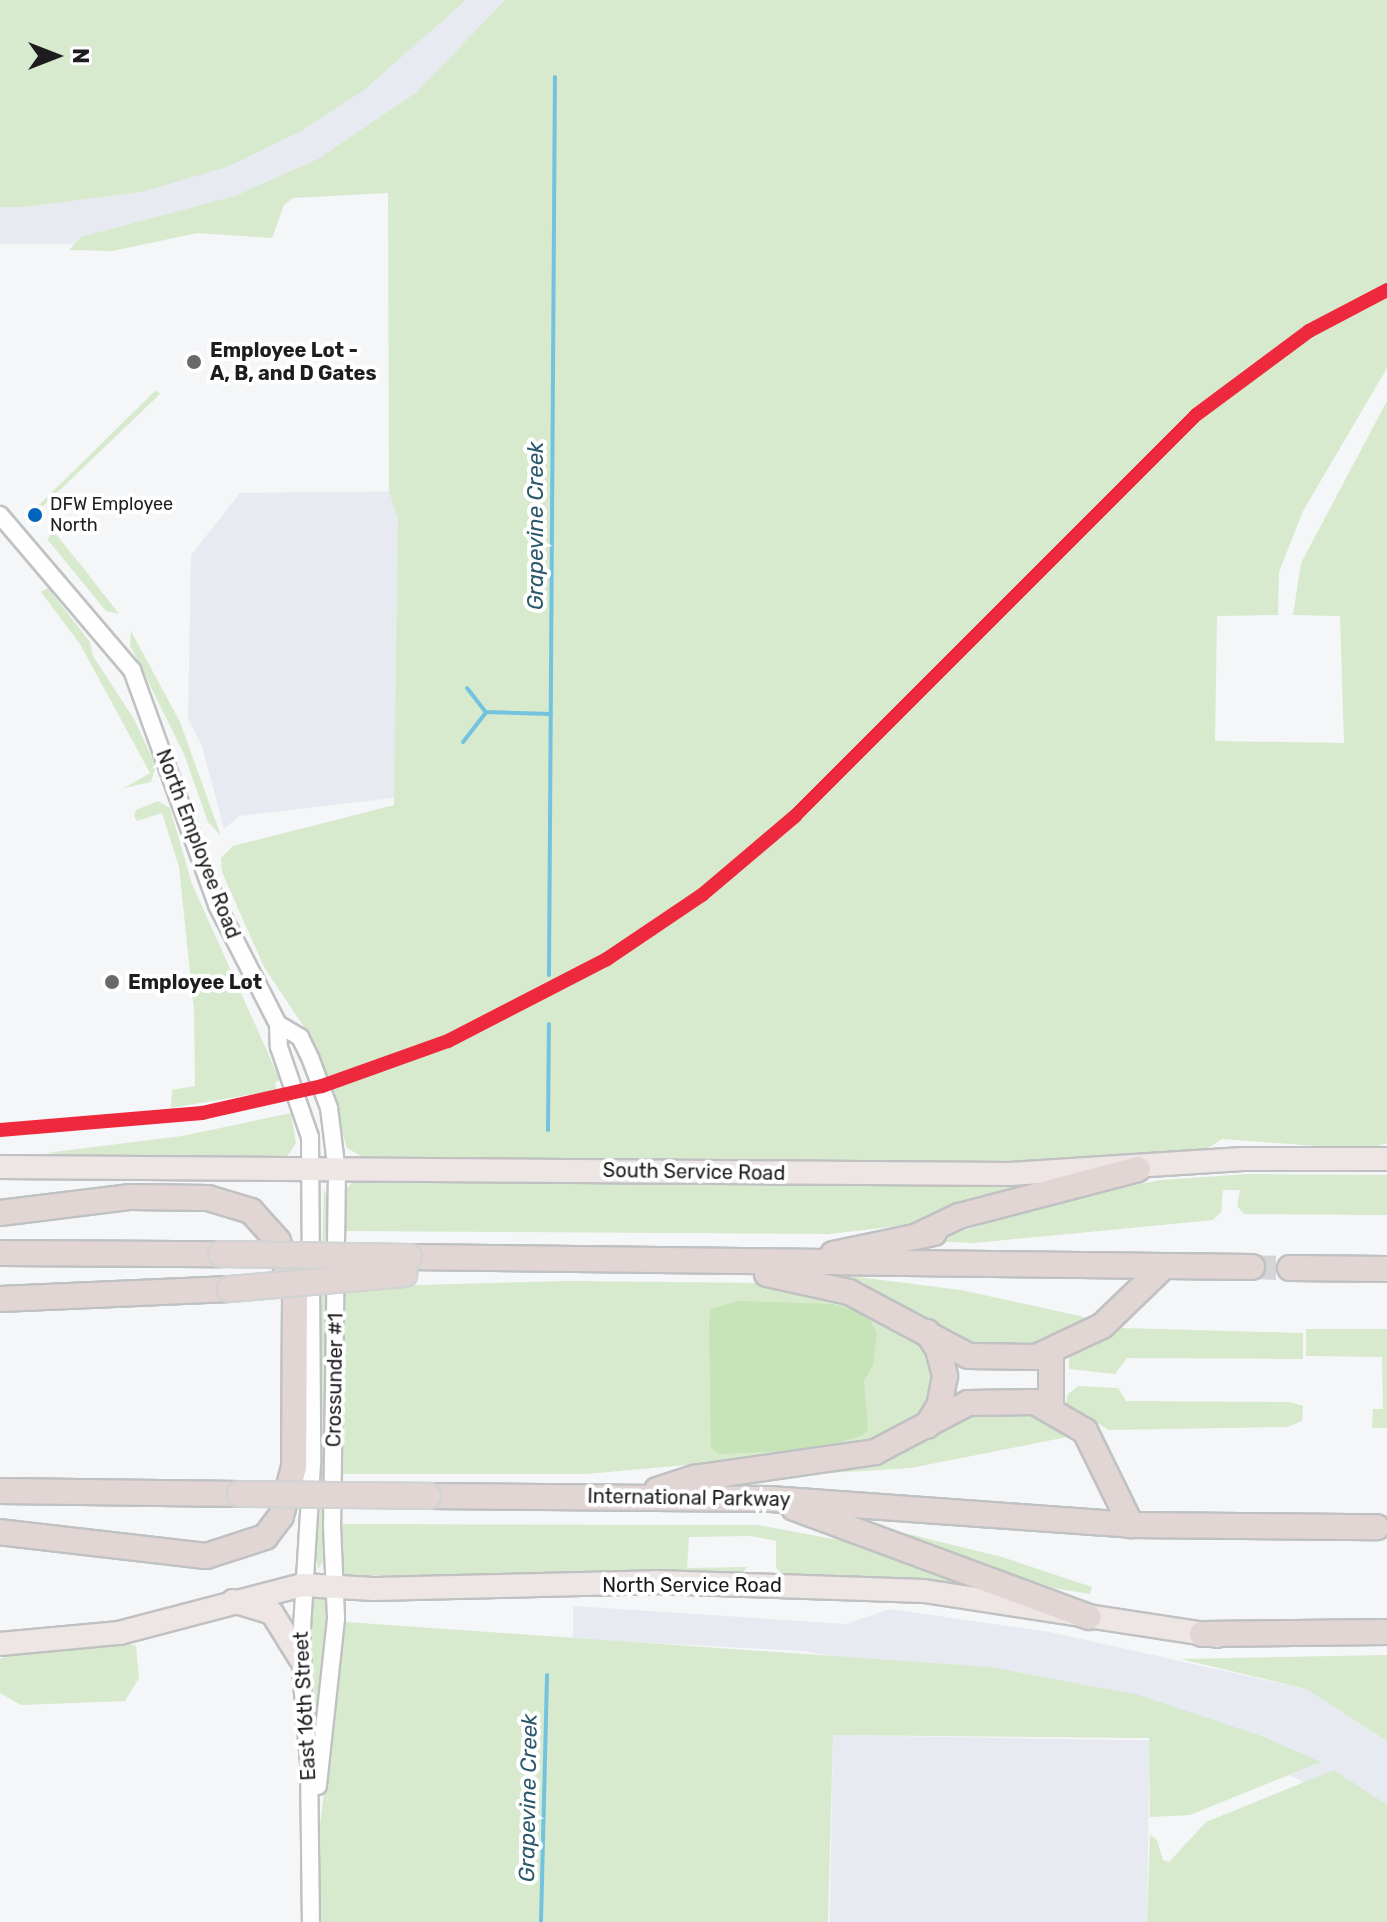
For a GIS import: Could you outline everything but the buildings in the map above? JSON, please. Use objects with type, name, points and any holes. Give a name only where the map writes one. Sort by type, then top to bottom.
[{"type":"highway","points":[[806,1261],[917,1236],[959,1216],[1138,1169]]},
{"type":"highway","points":[[0,1213],[131,1197],[222,1202],[251,1211],[278,1241],[295,1297],[294,1467],[281,1516],[265,1537],[206,1556],[0,1532]]},
{"type":"highway","points":[[0,1253],[221,1254],[406,1266]]},
{"type":"highway","points":[[0,1299],[230,1289],[446,1258],[806,1261],[1161,1269],[1252,1267]]},
{"type":"highway","points":[[712,1261],[827,1284],[877,1304],[969,1356],[1036,1357],[1051,1352],[1102,1326],[1161,1269]]},
{"type":"highway","points":[[1290,1268],[1387,1269]]},
{"type":"highway","points":[[925,1428],[939,1406],[945,1376],[943,1360],[927,1332]]},
{"type":"highway","points":[[1051,1352],[1051,1409]]},
{"type":"highway","points":[[636,1496],[695,1478],[867,1454],[925,1428],[968,1403],[1035,1402],[1085,1431],[1131,1525]]},
{"type":"highway","name":"International Parkway","points":[[0,1491],[770,1499],[1131,1525],[1377,1527]]},
{"type":"highway","points":[[770,1499],[1088,1617]]},
{"type":"highway","points":[[1289,1632],[1331,1623],[1387,1622]]},
{"type":"highway","points":[[1202,1634],[1387,1632]]},
{"type":"main road","name":"South Service Road","points":[[0,1167],[337,1172],[1010,1174],[1138,1169],[1243,1159],[1387,1159]]},
{"type":"main road","name":"North Service Road","points":[[0,1644],[119,1633],[228,1601],[302,1585],[334,1588],[655,1582],[874,1588],[962,1595],[1202,1634],[1296,1643],[1387,1643]]},
{"type":"main road","points":[[228,1601],[272,1613],[300,1658]]},
{"type":"street","name":"North Employee Road","points":[[0,515],[34,549],[110,646],[143,704],[177,783],[217,905],[278,1024],[279,1047],[310,1137],[312,1171]]},
{"type":"street","name":"North Employee Road","points":[[278,1024],[300,1037],[317,1073],[329,1108],[337,1172]]},
{"type":"street","name":"Crossunder #1","points":[[302,1585],[312,1464],[312,1171]]},
{"type":"street","name":"Crossunder #1","points":[[334,1588],[337,1172]]},
{"type":"street","name":"East 16th Street","points":[[302,1585],[300,1658],[311,1827],[311,1922]]},
{"type":"street","name":"East 16th Street","points":[[311,1827],[335,1648],[334,1588]]},
{"type":"shaded area","points":[[0,0],[585,0],[377,151],[86,244],[0,244]]},
{"type":"shaded area","points":[[433,491],[427,794],[239,816],[224,829],[202,746],[188,719],[191,555],[240,493]]},
{"type":"shaded area","points":[[573,1606],[846,1624],[890,1609],[1050,1632],[1306,1689],[1387,1741],[1387,1820],[1177,1724],[804,1651],[573,1639]]},
{"type":"shaded area","points":[[833,1735],[1150,1741],[1147,1922],[830,1922]]},
{"type":"green space","points":[[0,0],[466,0],[364,90],[301,131],[227,167],[141,192],[23,207],[0,207]]},
{"type":"green space","points":[[505,0],[1387,0],[1387,368],[1303,511],[1279,572],[1278,615],[1217,616],[1215,741],[1344,743],[1340,616],[1293,615],[1301,563],[1387,401],[1387,1143],[1368,1150],[1222,1139],[1208,1148],[1066,1165],[769,1166],[363,1157],[347,1148],[312,1039],[264,967],[222,872],[221,858],[233,846],[394,805],[398,519],[389,491],[388,193],[293,198],[284,205],[272,238],[197,233],[113,251],[69,250],[81,237],[235,196],[318,159],[417,92]]},
{"type":"green space","points":[[156,390],[160,394],[40,509],[39,505]]},
{"type":"green space","points":[[54,532],[119,614],[106,611],[47,539]]},
{"type":"green space","points":[[48,588],[90,642],[93,656],[134,719],[156,766],[151,782],[124,788],[150,773],[80,644],[41,592]]},
{"type":"green space","points":[[131,631],[180,722],[221,836],[208,822],[184,754],[130,645]]},
{"type":"green space","points":[[158,801],[170,808],[192,884],[280,1080],[275,1083],[277,1090],[171,1108],[172,1090],[195,1086],[194,1010],[179,867],[162,813],[137,821],[134,816],[136,810]]},
{"type":"green space","points":[[291,1113],[296,1143],[284,1161],[174,1163],[46,1153],[182,1136]]},
{"type":"green space","points":[[1250,1174],[1387,1175],[1387,1215],[1244,1214],[1237,1206],[1240,1190],[1223,1190],[1221,1212],[1213,1220],[974,1243],[930,1241],[1079,1195],[1161,1180]]},
{"type":"green space","points":[[354,1181],[1045,1182],[915,1224],[829,1234],[344,1231],[346,1189]]},
{"type":"green space","points":[[324,1188],[329,1205],[326,1557],[318,1569],[314,1541]]},
{"type":"green space","points":[[826,1273],[961,1290],[1084,1317],[1085,1327],[1046,1349],[964,1349],[826,1280]]},
{"type":"green space","points":[[567,1281],[773,1283],[844,1298],[915,1335],[935,1362],[928,1411],[890,1438],[830,1452],[586,1474],[343,1474],[344,1287]]},
{"type":"green space","points":[[738,1301],[832,1304],[867,1314],[877,1333],[873,1365],[864,1381],[868,1429],[863,1435],[815,1450],[718,1454],[711,1447],[711,1309]]},
{"type":"green space","points":[[1122,1328],[1303,1333],[1303,1359],[1127,1358],[1115,1374],[1069,1369],[1069,1352]]},
{"type":"green space","points":[[1306,1329],[1387,1329],[1387,1428],[1372,1428],[1373,1409],[1383,1409],[1382,1357],[1306,1356]]},
{"type":"green space","points":[[1078,1386],[1118,1388],[1126,1401],[1290,1402],[1303,1406],[1302,1421],[1288,1427],[1109,1430],[1066,1404],[1068,1394]]},
{"type":"green space","points":[[963,1411],[1044,1411],[1077,1435],[911,1468],[765,1477]]},
{"type":"green space","points":[[342,1524],[758,1525],[887,1549],[962,1580],[960,1584],[784,1576],[776,1568],[776,1541],[751,1536],[689,1537],[687,1568],[747,1567],[740,1576],[344,1575]]},
{"type":"green space","points":[[888,1529],[1002,1557],[1092,1587],[1090,1594],[1017,1582],[887,1533]]},
{"type":"green space","points":[[305,1597],[331,1598],[317,1757],[303,1644]]},
{"type":"green space","points":[[346,1622],[990,1667],[1139,1695],[1264,1737],[1321,1762],[1190,1815],[1150,1817],[1149,1738],[833,1735],[828,1922],[320,1922],[320,1824]]},
{"type":"green space","points":[[123,1642],[136,1646],[139,1678],[125,1701],[21,1705],[0,1693],[0,1659],[6,1655]]},
{"type":"green space","points":[[1387,1655],[1387,1741],[1306,1689],[1181,1659]]},
{"type":"green space","points":[[1334,1770],[1387,1805],[1387,1922],[1147,1922],[1150,1835],[1157,1840],[1163,1860],[1169,1862],[1206,1822]]},
{"type":"waterway","name":"Grapevine Creek","points":[[549,975],[555,77]]},
{"type":"waterway","points":[[467,688],[486,712],[551,714]]},
{"type":"waterway","points":[[463,742],[486,713]]},
{"type":"waterway","name":"Grapevine Creek","points":[[548,1130],[549,1024]]},
{"type":"waterway","name":"Grapevine Creek","points":[[541,1922],[547,1675]]},
{"type":"tunnel","points":[[1252,1267],[1290,1268]]},
{"type":"transit line","points":[[0,1130],[202,1113],[322,1086],[448,1041],[607,959],[702,895],[795,816],[1196,415],[1309,331],[1387,290]]},
{"type":"place","name":"Employee Lot - A, B, and D Gates","points":[[194,362]]},
{"type":"place","name":"DFW Employee North","points":[[35,515]]},
{"type":"place","name":"Employee Lot","points":[[112,982]]}]
